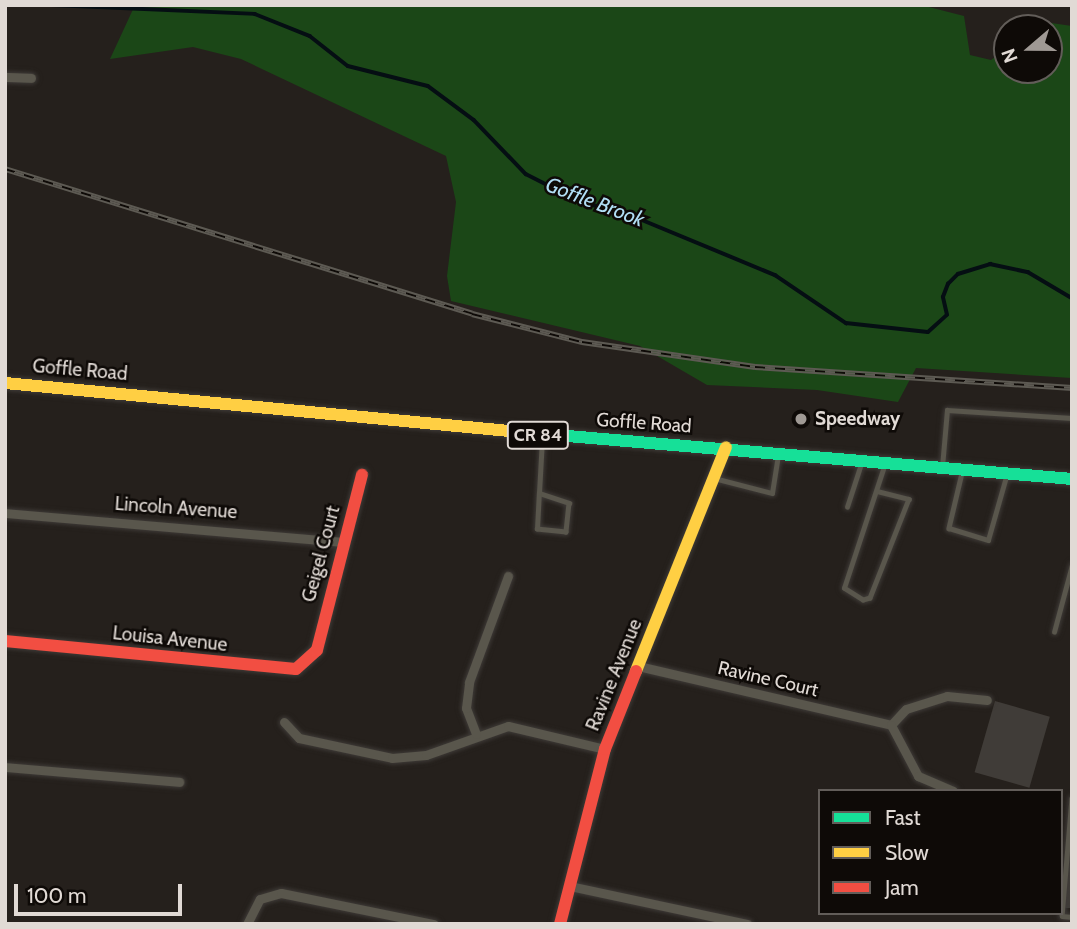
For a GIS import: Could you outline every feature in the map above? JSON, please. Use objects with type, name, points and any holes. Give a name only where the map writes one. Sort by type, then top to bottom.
[{"type":"main road","name":"Goffle Road","points":[[5,383],[462,423],[542,436],[726,447],[1072,479]]},
{"type":"main road","name":"Ravine Avenue","points":[[560,924],[606,749],[726,447]]},
{"type":"main road","name":"Geigel Court","points":[[318,643],[362,475]]},
{"type":"main road","name":"Louisa Avenue","points":[[5,641],[286,671],[305,665],[318,643]]},
{"type":"street","points":[[5,76],[31,78]]},
{"type":"street","name":"Lincoln Avenue","points":[[5,513],[345,542]]},
{"type":"street","points":[[476,734],[466,708],[469,682],[508,576]]},
{"type":"street","name":"Ravine Court","points":[[638,666],[891,725]]},
{"type":"street","points":[[949,789],[918,775],[891,725],[906,709],[947,696],[986,700]]},
{"type":"street","points":[[284,722],[299,738],[392,758],[426,755],[476,734],[524,728],[606,749]]},
{"type":"street","points":[[5,766],[179,782]]},
{"type":"street","points":[[570,886],[747,924]]},
{"type":"street","points":[[247,924],[260,900],[281,892],[434,924]]},
{"type":"lane","points":[[942,467],[947,410],[1072,418]]},
{"type":"lane","points":[[539,493],[569,503],[566,532],[537,529],[542,436]]},
{"type":"lane","points":[[714,478],[772,493],[779,452]]},
{"type":"lane","points":[[847,507],[862,460]]},
{"type":"lane","points":[[877,491],[909,499],[870,598],[863,600],[844,588],[885,462]]},
{"type":"lane","points":[[963,469],[949,528],[988,540],[1007,473]]},
{"type":"lane","points":[[1054,632],[1072,565]]},
{"type":"lane","points":[[1063,904],[1072,798]]},
{"type":"green space","points":[[135,5],[921,5],[964,16],[970,55],[993,58],[993,84],[1063,84],[1063,25],[1072,26],[1072,378],[916,368],[898,402],[817,390],[707,385],[640,346],[451,301],[447,276],[456,202],[446,156],[241,59],[193,47],[110,59]]},
{"type":"building","points":[[995,701],[1050,717],[1029,788],[975,772]]},
{"type":"building","points":[[1070,841],[1072,908],[1064,908]]},
{"type":"waterway","name":"Goffle Brook","points":[[52,5],[255,14],[310,36],[348,66],[428,86],[474,120],[526,174],[579,201],[635,217],[775,275],[846,323],[928,332],[947,315],[943,297],[948,284],[958,274],[990,264],[1028,272],[1072,298]]},
{"type":"railway","points":[[5,169],[472,314],[582,342],[755,367],[1072,388]]},
{"type":"traffic: fast","points":[[509,431],[1072,479]]},
{"type":"traffic: slow","points":[[5,383],[509,431]]},
{"type":"traffic: slow","points":[[636,671],[726,447]]},
{"type":"traffic: jam","points":[[5,641],[296,669],[317,650],[362,475]]},
{"type":"traffic: jam","points":[[560,924],[605,749],[636,671]]},
{"type":"place","name":"Speedway","points":[[801,419]]}]
